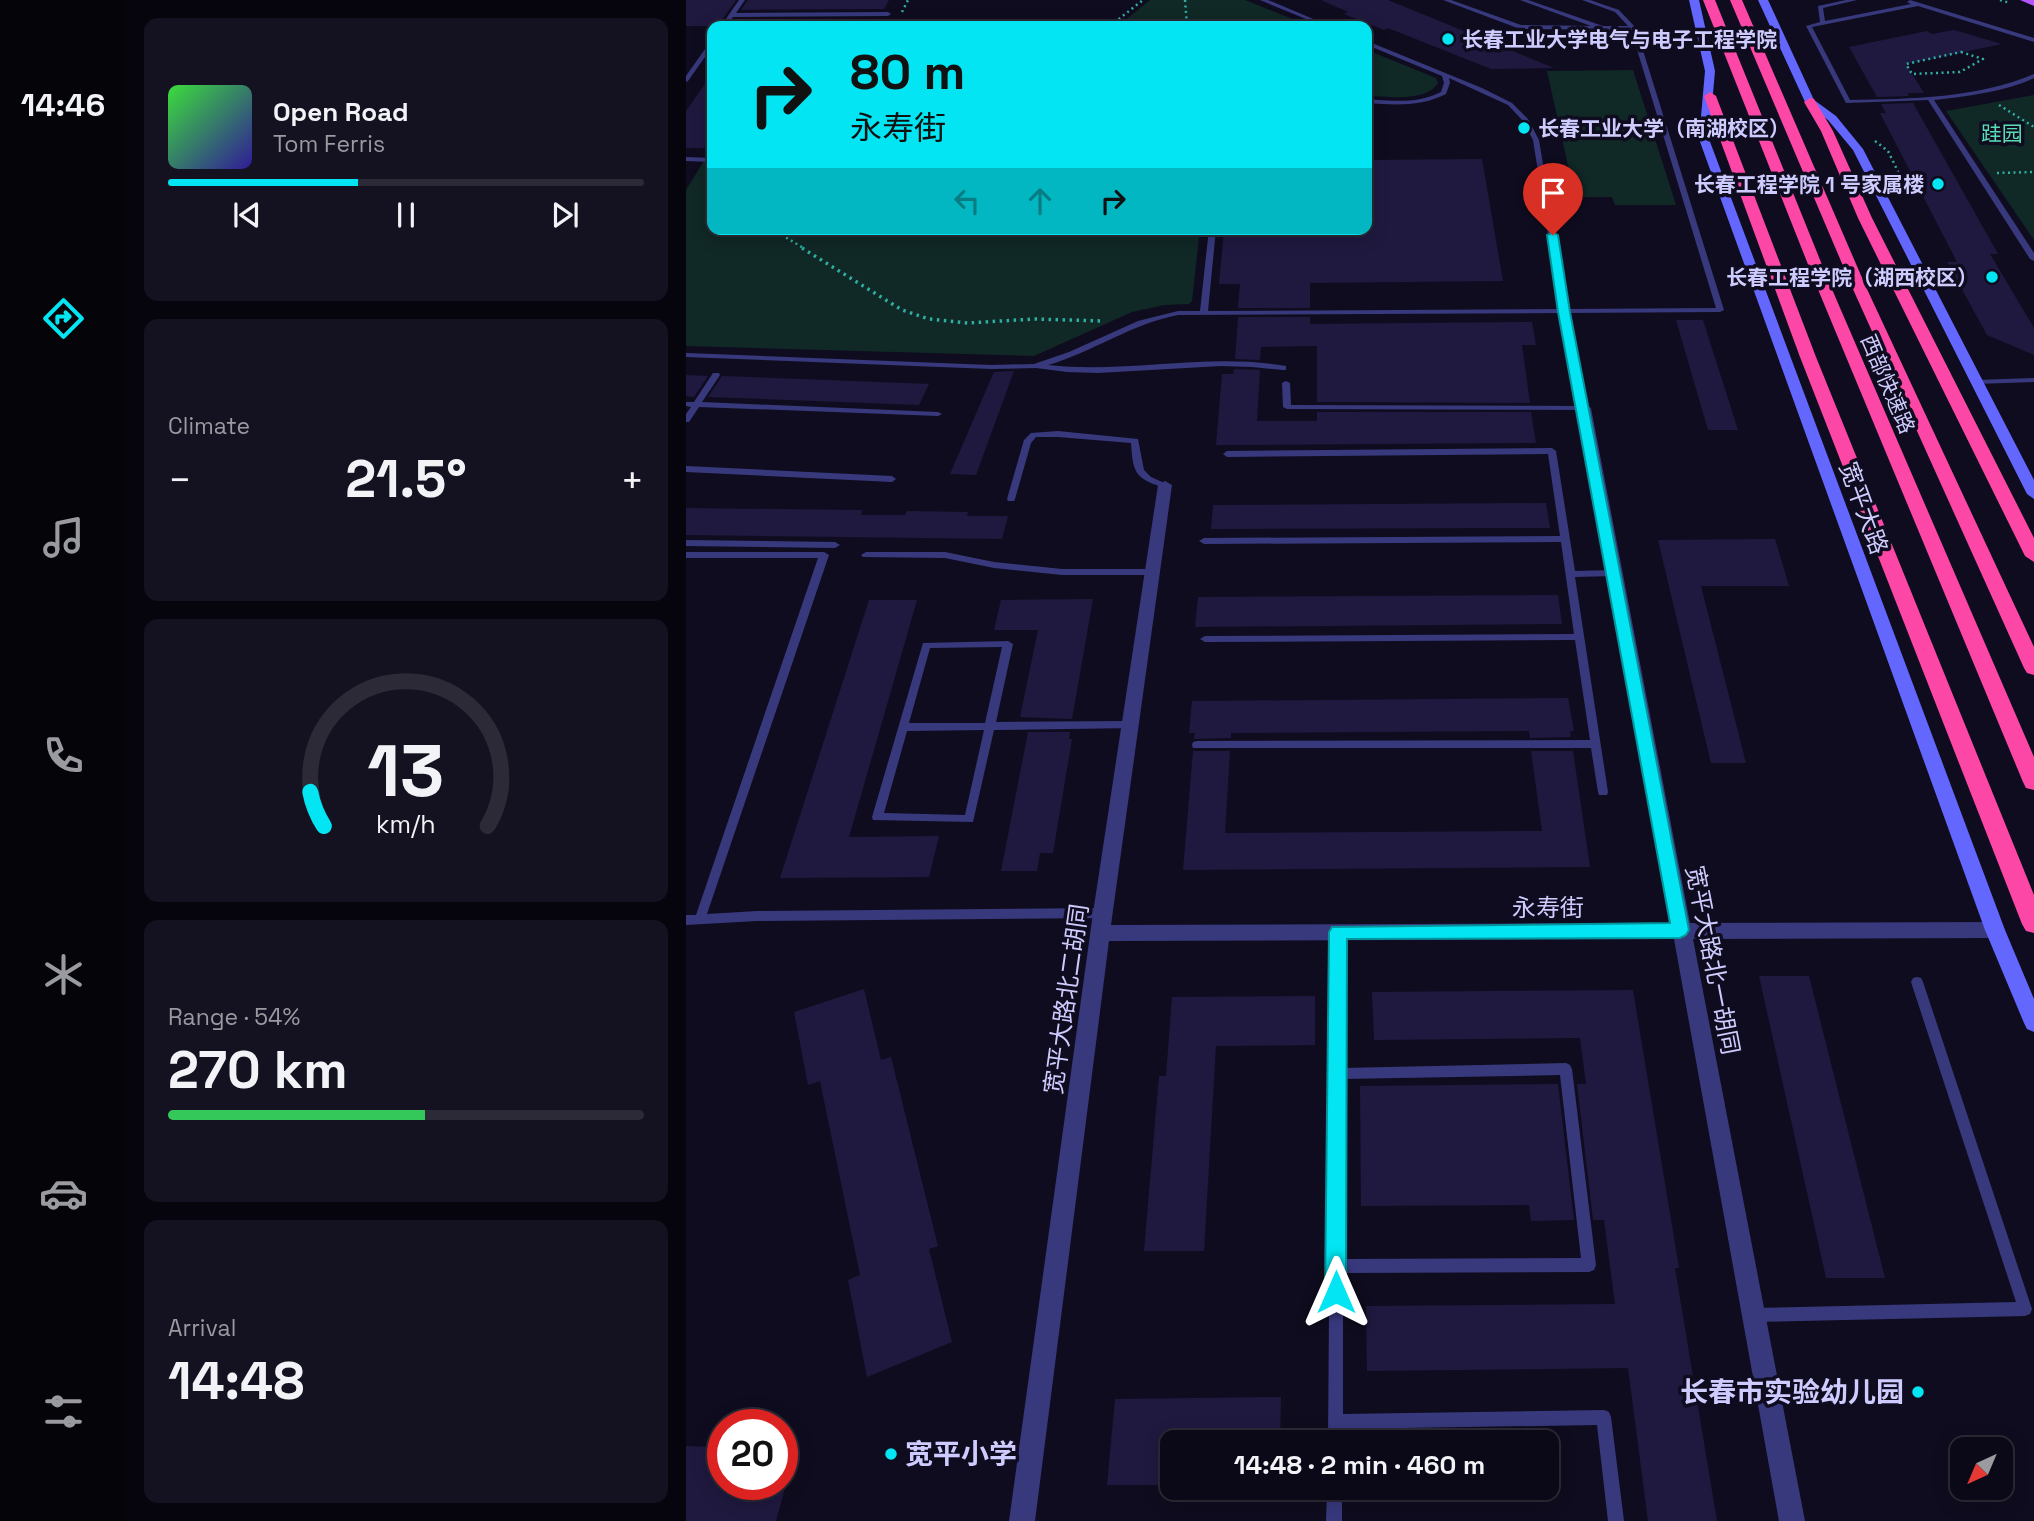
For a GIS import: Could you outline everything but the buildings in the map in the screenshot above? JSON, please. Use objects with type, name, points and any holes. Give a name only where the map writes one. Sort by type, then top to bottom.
[{"type":"highway","name":"西部快速路","points":[[1698,0],[1824,287],[2034,782]]},
{"type":"highway","name":"西部快速路","points":[[1736,0],[1859,287],[2034,668]]},
{"type":"highway","points":[[1710,96],[1808,357],[2034,924]]},
{"type":"highway","points":[[1810,102],[1827,131],[1865,218],[2034,556]]},
{"type":"main road","name":"宽平大路","points":[[1698,0],[1710,71],[1710,96],[1704,139],[1995,930],[2034,1023]]},
{"type":"main road","points":[[1763,0],[1810,102],[1832,118],[1858,149],[2034,494]]},
{"type":"main road","points":[[2025,0],[2034,3]]},
{"type":"street","name":"宽平大路北一胡同","points":[[1584,408],[1792,1521]]},
{"type":"street","name":"宽平大路北二胡同","points":[[1022,1521],[1102,923],[1165,485]]},
{"type":"street","name":"永寿街","points":[[1102,923],[1338,932],[1995,930]]},
{"type":"lane","points":[[728,21],[742,0]]},
{"type":"lane","points":[[1263,0],[1315,21]]},
{"type":"lane","points":[[1446,0],[1520,27],[1633,28]]},
{"type":"lane","points":[[1523,0],[1602,28]]},
{"type":"lane","points":[[1033,366],[1058,358],[1154,316],[1205,313],[1720,310],[1633,28],[1617,11],[1585,0]]},
{"type":"lane","points":[[1823,23],[1820,7],[1854,0]]},
{"type":"lane","points":[[1906,0],[2034,40]]},
{"type":"lane","points":[[1916,5],[1809,26],[1847,102],[1931,100],[2031,82],[2034,76]]},
{"type":"lane","points":[[732,15],[888,14]]},
{"type":"lane","points":[[1286,383],[1287,407],[1584,408],[1564,312],[1536,140],[1526,120],[1510,104],[1372,45]]},
{"type":"lane","points":[[686,80],[707,51]]},
{"type":"lane","points":[[1372,101],[1420,102],[1435,99],[1444,93],[1446,75]]},
{"type":"lane","points":[[1931,100],[2034,259]]},
{"type":"lane","points":[[686,159],[707,160]]},
{"type":"lane","points":[[1205,313],[1212,235]]},
{"type":"lane","points":[[686,355],[991,367],[1033,366],[1067,372],[1103,372],[1139,366],[1258,363],[1283,368]]},
{"type":"lane","points":[[686,420],[716,375]]},
{"type":"lane","points":[[1976,382],[2034,380]]},
{"type":"lane","points":[[686,404],[938,414]]},
{"type":"lane","points":[[1011,499],[1027,442],[1034,435],[1058,434],[1135,441],[1138,472],[1144,479],[1165,485]]},
{"type":"lane","points":[[1227,454],[1552,452],[1603,792]]},
{"type":"lane","points":[[686,469],[892,479]]},
{"type":"lane","points":[[1204,541],[1565,539]]},
{"type":"lane","points":[[686,543],[835,545]]},
{"type":"lane","points":[[686,555],[824,555],[700,919]]},
{"type":"lane","points":[[866,555],[946,555],[994,565],[1062,572],[1152,572]]},
{"type":"lane","points":[[1570,574],[1615,573]]},
{"type":"lane","points":[[1205,639],[1580,636]]},
{"type":"lane","points":[[1008,644],[969,819],[877,817],[904,727],[926,646],[1008,644]]},
{"type":"lane","points":[[904,727],[1131,725]]},
{"type":"lane","points":[[1196,746],[1596,744]]},
{"type":"lane","points":[[686,920],[1102,923]]},
{"type":"lane","points":[[1335,1430],[1338,932]]},
{"type":"lane","points":[[1753,1315],[2025,1309],[1917,982]]},
{"type":"lane","points":[[1336,1266],[1589,1265],[1566,1069],[1337,1074]]},
{"type":"lane","points":[[1335,1422],[1604,1417],[1616,1521]]},
{"type":"lane","points":[[1335,1500],[1335,1521]]},
{"type":"path","points":[[1116,21],[1143,0]]},
{"type":"path","points":[[1185,0],[1187,21]]},
{"type":"path","points":[[1961,52],[1983,59],[1960,72],[1912,74],[1906,64],[1961,52]]},
{"type":"path","points":[[1980,92],[2034,127]]},
{"type":"path","points":[[1985,173],[2034,172]]},
{"type":"path","points":[[782,235],[902,310],[929,319],[968,323],[1092,319],[1129,326]]},
{"type":"green space","points":[[1150,0],[1245,0],[1298,21],[1124,21]]},
{"type":"green space","points":[[1372,52],[1436,78],[1438,83],[1432,89],[1415,96],[1372,96]]},
{"type":"green space","points":[[1633,70],[1676,205],[1615,205],[1612,197],[1575,197],[1547,71]]},
{"type":"green space","name":"跬园","points":[[2034,95],[2034,240],[1946,111]]},
{"type":"green space","points":[[707,156],[707,235],[1199,235],[1192,301],[1189,304],[1165,305],[1132,312],[1034,356],[686,346],[686,190]]},
{"type":"place","name":"长春工业大学电气与电子工程学院","points":[[1448,39]]},
{"type":"place","name":"长春工业大学（南湖校区）","points":[[1524,128]]},
{"type":"place","name":"长春工程学院 1 号家属楼","points":[[1938,184]]},
{"type":"place","name":"长春工程学院（湖西校区）","points":[[1992,277]]},
{"type":"place","name":"长春市实验幼儿园","points":[[1918,1392]]},
{"type":"place","name":"宽平小学","points":[[891,1454]]},
{"type":"route","points":[[1336,1292],[1338,932],[1680,930],[1564,312],[1553,235]]}]
